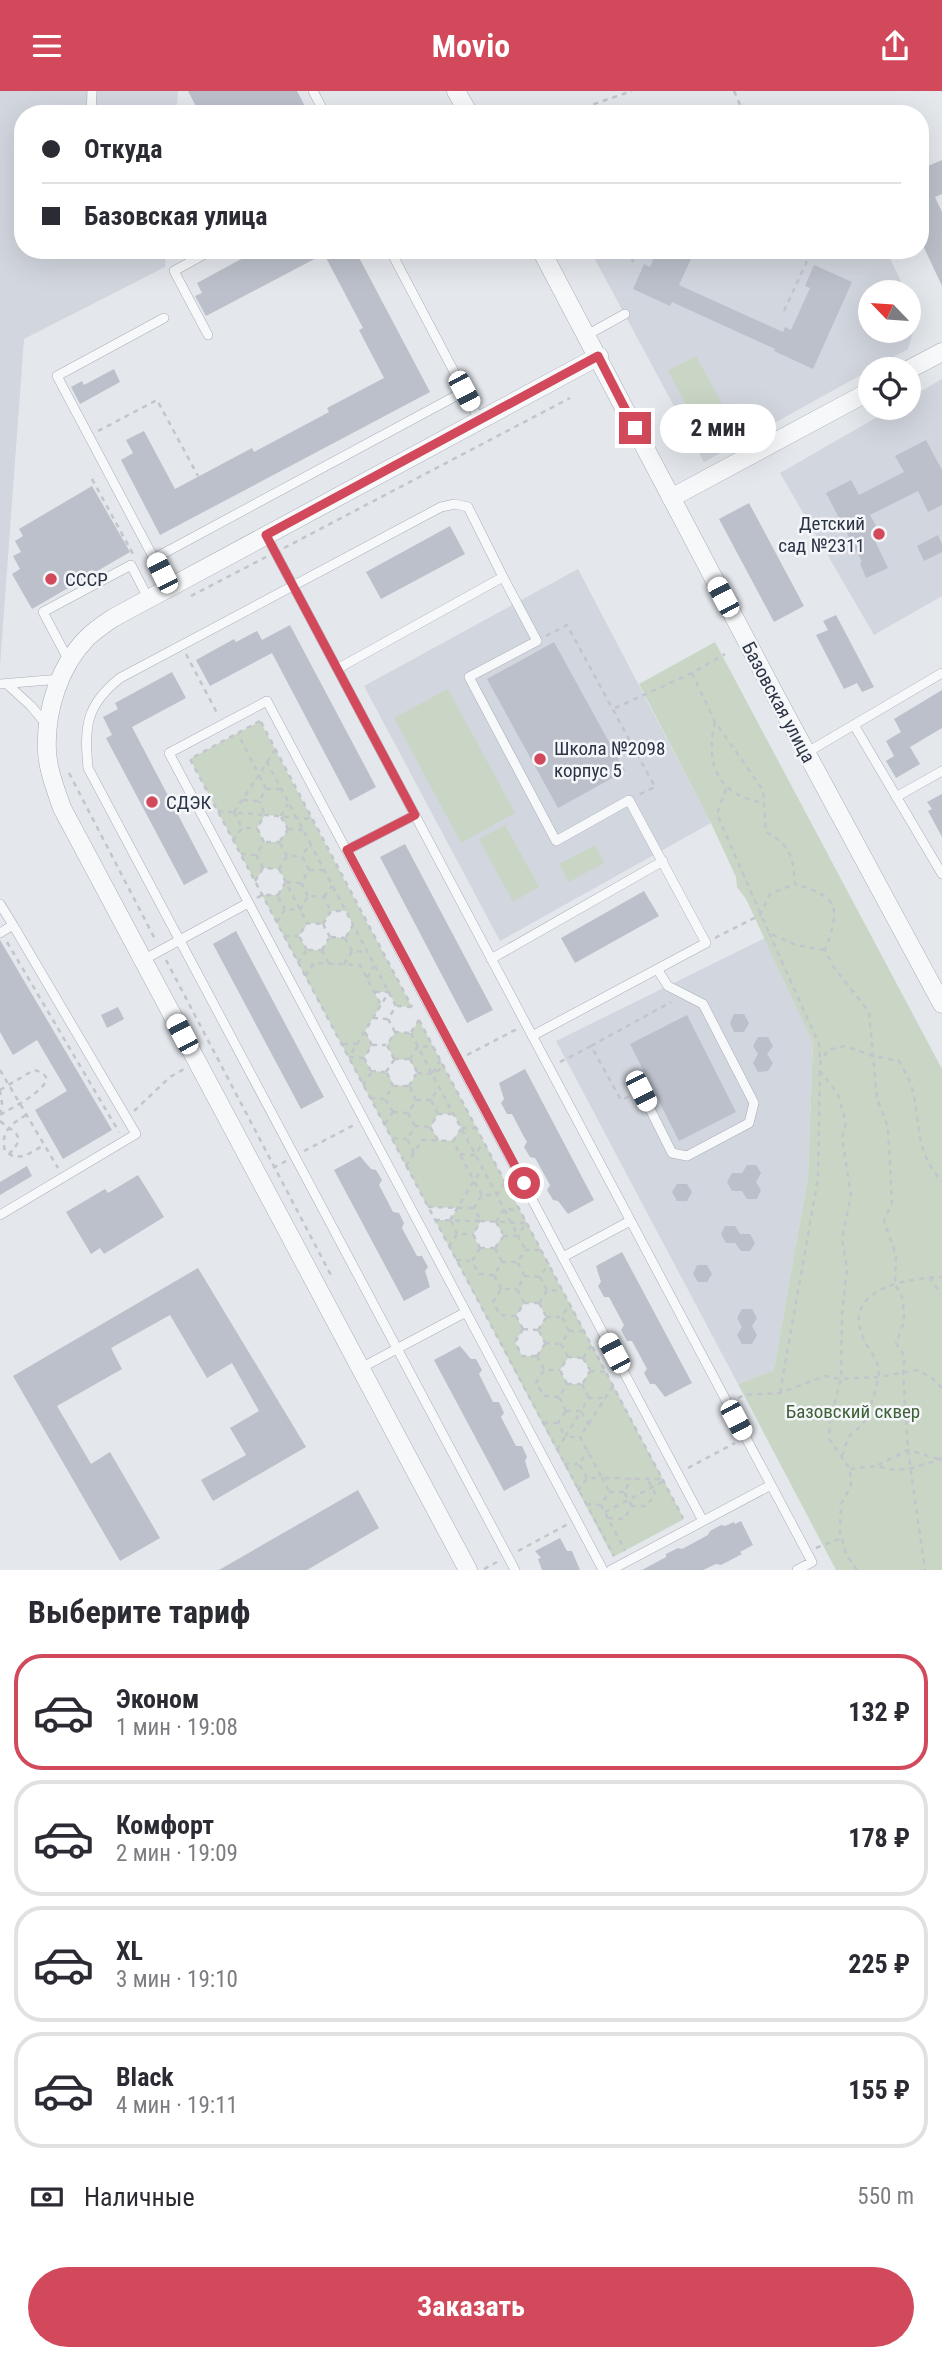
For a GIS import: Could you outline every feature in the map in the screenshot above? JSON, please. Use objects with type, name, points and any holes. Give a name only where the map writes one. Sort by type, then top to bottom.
[{"type":"street","name":"Базовская улица","points":[[546,259],[806,753],[942,1004]]},
{"type":"street","points":[[921,363],[942,352]]},
{"type":"street","points":[[468,1570],[62,808],[51,777],[47,753],[47,726],[55,690],[69,661],[87,638],[104,624],[598,356]]},
{"type":"street","points":[[671,498],[858,397]]},
{"type":"lane","points":[[196,259],[174,271],[208,335]]},
{"type":"lane","points":[[395,259],[480,421]]},
{"type":"lane","points":[[587,335],[625,314]]},
{"type":"lane","points":[[164,318],[57,376],[170,587]]},
{"type":"lane","points":[[155,558],[464,391]]},
{"type":"lane","points":[[515,1570],[88,768],[85,736],[91,711],[103,691],[120,678],[441,507],[455,504],[468,507],[537,641],[469,677],[556,841],[629,800],[706,943],[532,1036]]},
{"type":"lane","points":[[266,535],[814,1566],[797,1570]]},
{"type":"lane","points":[[69,661],[43,612],[131,565],[148,598]]},
{"type":"lane","points":[[337,669],[503,577]]},
{"type":"lane","points":[[806,753],[942,673]]},
{"type":"lane","points":[[4,684],[61,679]]},
{"type":"lane","points":[[4,684],[31,706],[47,726]]},
{"type":"lane","points":[[603,1570],[169,753],[267,701],[703,1521]]},
{"type":"lane","points":[[854,725],[942,874]]},
{"type":"lane","points":[[897,797],[942,771]]},
{"type":"lane","points":[[347,850],[415,815]]},
{"type":"lane","points":[[491,959],[663,861]]},
{"type":"lane","points":[[143,960],[248,903]]},
{"type":"lane","points":[[0,904],[136,1135],[0,1215]]},
{"type":"lane","points":[[1,933],[13,925]]},
{"type":"lane","points":[[641,1091],[672,1153],[687,1156],[749,1123],[754,1104],[702,1004],[668,986],[657,969]]},
{"type":"lane","points":[[563,1257],[630,1221]]},
{"type":"lane","points":[[360,1368],[466,1312]]},
{"type":"lane","points":[[611,1570],[771,1485]]},
{"type":"path","points":[[591,105],[632,91]]},
{"type":"path","points":[[783,311],[808,259]]},
{"type":"path","points":[[185,599],[569,398]]},
{"type":"path","points":[[89,436],[157,400],[198,477]]},
{"type":"path","points":[[92,479],[136,558]]},
{"type":"path","points":[[537,641],[567,625],[655,786],[629,800]]},
{"type":"path","points":[[181,645],[223,725]]},
{"type":"path","points":[[614,709],[692,673],[725,654]]},
{"type":"path","points":[[692,673],[715,722],[763,790],[766,832],[780,840],[792,856],[795,884]]},
{"type":"path","points":[[396,1006],[412,1007],[260,721],[190,758],[613,1557],[625,1551],[601,1505]]},
{"type":"path","points":[[715,722],[710,743],[713,765],[726,789],[746,800],[764,803]]},
{"type":"path","points":[[237,733],[266,789]]},
{"type":"path","points":[[234,812],[275,750]]},
{"type":"path","points":[[267,762],[396,1006]]},
{"type":"path","points":[[66,765],[338,1288]]},
{"type":"path","points":[[266,789],[281,789]]},
{"type":"path","points":[[259,801],[266,789]]},
{"type":"path","points":[[726,789],[717,814],[819,1044],[818,1178],[780,1393]]},
{"type":"path","points":[[242,800],[259,801]]},
{"type":"path","points":[[259,801],[265,815]]},
{"type":"path","points":[[281,816],[289,803]]},
{"type":"path","points":[[218,811],[312,818]]},
{"type":"path","points":[[234,812],[242,828]]},
{"type":"path","points":[[257,828],[265,815]]},
{"type":"path","points":[[281,816],[288,829]]},
{"type":"path","points":[[233,841],[242,828]]},
{"type":"path","points":[[242,828],[257,828]]},
{"type":"path","points":[[257,828],[264,842]]},
{"type":"path","points":[[288,829],[303,830]]},
{"type":"path","points":[[280,842],[288,829]]},
{"type":"path","points":[[264,842],[280,842]]},
{"type":"path","points":[[256,855],[264,842]]},
{"type":"path","points":[[280,842],[287,856]]},
{"type":"path","points":[[302,856],[310,843]]},
{"type":"path","points":[[241,854],[256,855]]},
{"type":"path","points":[[256,855],[263,868]]},
{"type":"path","points":[[287,856],[302,856]]},
{"type":"path","points":[[279,869],[287,856]]},
{"type":"path","points":[[302,856],[309,870]]},
{"type":"path","points":[[255,881],[263,868]]},
{"type":"path","points":[[263,868],[279,869]]},
{"type":"path","points":[[279,869],[307,923]]},
{"type":"path","points":[[309,870],[325,870]]},
{"type":"path","points":[[301,883],[309,870]]},
{"type":"path","points":[[286,883],[301,883]]},
{"type":"path","points":[[278,895],[286,883]]},
{"type":"path","points":[[301,883],[309,897]]},
{"type":"path","points":[[706,943],[760,915],[770,894],[795,884],[815,890],[829,897],[834,910],[834,926],[825,950],[833,966],[870,1012],[877,1100],[888,1127],[892,1202],[884,1221],[896,1255],[895,1283],[903,1299],[904,1322],[896,1343],[905,1357],[908,1450],[925,1570]]},
{"type":"path","points":[[324,897],[332,885]]},
{"type":"path","points":[[262,895],[278,895]]},
{"type":"path","points":[[278,895],[285,909]]},
{"type":"path","points":[[300,910],[309,897]]},
{"type":"path","points":[[309,897],[324,897]]},
{"type":"path","points":[[324,897],[331,911]]},
{"type":"path","points":[[285,909],[300,910]]},
{"type":"path","points":[[277,922],[285,909]]},
{"type":"path","points":[[331,911],[346,911]]},
{"type":"path","points":[[323,924],[331,911]]},
{"type":"path","points":[[307,923],[323,924]]},
{"type":"path","points":[[299,936],[307,923]]},
{"type":"path","points":[[323,924],[330,937]]},
{"type":"path","points":[[345,938],[354,925]]},
{"type":"path","points":[[1,933],[119,1132]]},
{"type":"path","points":[[769,933],[796,945],[825,950]]},
{"type":"path","points":[[284,936],[299,936]]},
{"type":"path","points":[[299,936],[306,950]]},
{"type":"path","points":[[330,937],[345,938]]},
{"type":"path","points":[[322,950],[330,937]]},
{"type":"path","points":[[345,938],[352,951]]},
{"type":"path","points":[[298,963],[306,950]]},
{"type":"path","points":[[306,950],[322,950]]},
{"type":"path","points":[[322,950],[329,964]]},
{"type":"path","points":[[352,951],[368,952]]},
{"type":"path","points":[[344,964],[352,951]]},
{"type":"path","points":[[305,976],[314,963],[360,965],[381,1005]]},
{"type":"path","points":[[367,978],[375,965]]},
{"type":"path","points":[[374,992],[389,992]]},
{"type":"path","points":[[349,1057],[389,992]]},
{"type":"path","points":[[549,1067],[591,1047],[684,994]]},
{"type":"path","points":[[388,1019],[396,1006]]},
{"type":"path","points":[[373,1018],[388,1019]]},
{"type":"path","points":[[388,1019],[396,1033]]},
{"type":"path","points":[[411,1033],[419,1020],[684,1519]]},
{"type":"path","points":[[417,1073],[432,1074],[526,1024]]},
{"type":"path","points":[[365,1031],[372,1045]]},
{"type":"path","points":[[396,1033],[411,1033]]},
{"type":"path","points":[[387,1045],[396,1033]]},
{"type":"path","points":[[411,1033],[526,1249]]},
{"type":"path","points":[[341,1044],[357,1044]]},
{"type":"path","points":[[372,1045],[387,1045]]},
{"type":"path","points":[[364,1058],[372,1045]]},
{"type":"path","points":[[387,1045],[394,1059]]},
{"type":"path","points":[[820,1063],[828,1050],[845,1046],[873,1056],[899,1061],[913,1090],[919,1135],[928,1167],[942,1181]]},
{"type":"path","points":[[418,1047],[433,1047]]},
{"type":"path","points":[[410,1059],[418,1047]]},
{"type":"path","points":[[591,1047],[621,1100],[641,1091]]},
{"type":"path","points":[[349,1057],[364,1058]]},
{"type":"path","points":[[364,1058],[371,1072]]},
{"type":"path","points":[[394,1059],[410,1059]]},
{"type":"path","points":[[386,1072],[394,1059]]},
{"type":"path","points":[[410,1059],[417,1073]]},
{"type":"path","points":[[432,1074],[440,1061]]},
{"type":"path","points":[[125,1116],[138,1108],[170,1077],[184,1069]]},
{"type":"path","points":[[0,1070],[63,1177]]},
{"type":"path","points":[[34,1070],[46,1078],[41,1091],[0,1115],[0,1090],[34,1070]]},
{"type":"path","points":[[820,1071],[838,1094],[846,1123],[842,1138],[851,1193],[842,1239],[847,1269],[842,1314],[841,1379],[830,1420],[829,1439],[850,1469],[851,1486],[841,1504],[842,1538],[846,1554],[857,1570]]},
{"type":"path","points":[[363,1084],[371,1072]]},
{"type":"path","points":[[371,1072],[386,1072]]},
{"type":"path","points":[[386,1072],[393,1086]]},
{"type":"path","points":[[409,1086],[417,1073]]},
{"type":"path","points":[[393,1086],[409,1086]]},
{"type":"path","points":[[386,1099],[393,1086]]},
{"type":"path","points":[[409,1086],[416,1100]]},
{"type":"path","points":[[431,1100],[439,1087]]},
{"type":"path","points":[[370,1098],[386,1099]]},
{"type":"path","points":[[386,1099],[393,1112]]},
{"type":"path","points":[[416,1100],[431,1100]]},
{"type":"path","points":[[408,1113],[416,1100]]},
{"type":"path","points":[[431,1100],[438,1114]]},
{"type":"path","points":[[258,1176],[378,1112]]},
{"type":"path","points":[[393,1112],[408,1113]]},
{"type":"path","points":[[384,1125],[393,1112]]},
{"type":"path","points":[[408,1113],[415,1126]]},
{"type":"path","points":[[438,1114],[454,1114]]},
{"type":"path","points":[[430,1127],[438,1114]]},
{"type":"path","points":[[26,1115],[8,1126],[0,1140],[2,1146],[9,1154],[21,1157],[44,1145]]},
{"type":"path","points":[[0,1121],[16,1132],[18,1139],[9,1154]]},
{"type":"path","points":[[415,1126],[430,1127]]},
{"type":"path","points":[[407,1139],[415,1126]]},
{"type":"path","points":[[430,1127],[438,1140]]},
{"type":"path","points":[[461,1128],[476,1128]]},
{"type":"path","points":[[453,1141],[461,1128]]},
{"type":"path","points":[[391,1138],[407,1139]]},
{"type":"path","points":[[407,1139],[414,1153]]},
{"type":"path","points":[[406,1166],[422,1140],[453,1141]]},
{"type":"path","points":[[453,1141],[482,1195]]},
{"type":"path","points":[[475,1155],[483,1142]]},
{"type":"path","points":[[460,1154],[475,1155]]},
{"type":"path","points":[[450,1220],[483,1168]]},
{"type":"path","points":[[497,1195],[505,1182]]},
{"type":"path","points":[[482,1195],[497,1195]]},
{"type":"path","points":[[474,1208],[482,1195]]},
{"type":"path","points":[[428,1207],[474,1208]]},
{"type":"path","points":[[474,1208],[481,1221]]},
{"type":"path","points":[[504,1209],[519,1210]]},
{"type":"path","points":[[496,1222],[504,1209]]},
{"type":"path","points":[[435,1220],[526,1223]]},
{"type":"path","points":[[450,1220],[457,1234]]},
{"type":"path","points":[[472,1234],[481,1221]]},
{"type":"path","points":[[496,1222],[503,1235]]},
{"type":"path","points":[[519,1236],[526,1223]]},
{"type":"path","points":[[449,1247],[457,1234]]},
{"type":"path","points":[[457,1234],[472,1234]]},
{"type":"path","points":[[472,1234],[480,1248]]},
{"type":"path","points":[[503,1235],[519,1236]]},
{"type":"path","points":[[495,1248],[503,1235]]},
{"type":"path","points":[[480,1248],[495,1248]]},
{"type":"path","points":[[472,1261],[480,1248]]},
{"type":"path","points":[[495,1248],[502,1262]]},
{"type":"path","points":[[526,1249],[541,1250]]},
{"type":"path","points":[[517,1262],[526,1249]]},
{"type":"path","points":[[456,1261],[472,1261]]},
{"type":"path","points":[[472,1261],[479,1275],[494,1275]]},
{"type":"path","points":[[502,1262],[517,1262]]},
{"type":"path","points":[[494,1275],[502,1262]]},
{"type":"path","points":[[517,1262],[525,1276]]},
{"type":"path","points":[[540,1277],[548,1264]]},
{"type":"path","points":[[494,1275],[501,1289]]},
{"type":"path","points":[[525,1276],[540,1277]]},
{"type":"path","points":[[517,1289],[525,1276]]},
{"type":"path","points":[[540,1277],[547,1290]]},
{"type":"path","points":[[930,1277],[942,1293]]},
{"type":"path","points":[[842,1456],[850,1434],[862,1426],[879,1377],[877,1358],[863,1336],[857,1315],[863,1303],[879,1290],[895,1283],[942,1277]]},
{"type":"path","points":[[501,1289],[517,1289]]},
{"type":"path","points":[[501,1289],[493,1302],[500,1315],[516,1316]]},
{"type":"path","points":[[517,1289],[524,1303]]},
{"type":"path","points":[[547,1290],[562,1291]]},
{"type":"path","points":[[539,1303],[547,1290]]},
{"type":"path","points":[[516,1316],[524,1303]]},
{"type":"path","points":[[524,1303],[539,1303]]},
{"type":"path","points":[[539,1303],[546,1317]]},
{"type":"path","points":[[562,1317],[569,1304]]},
{"type":"path","points":[[516,1316],[523,1329]]},
{"type":"path","points":[[546,1317],[562,1317]]},
{"type":"path","points":[[538,1330],[546,1317]]},
{"type":"path","points":[[562,1317],[569,1331]]},
{"type":"path","points":[[523,1329],[538,1330]]},
{"type":"path","points":[[523,1329],[515,1342],[518,1349],[522,1356],[537,1356]]},
{"type":"path","points":[[538,1330],[545,1343]]},
{"type":"path","points":[[569,1331],[584,1331]]},
{"type":"path","points":[[561,1344],[569,1331]]},
{"type":"path","points":[[537,1356],[545,1343]]},
{"type":"path","points":[[545,1343],[561,1344]]},
{"type":"path","points":[[561,1344],[568,1357]]},
{"type":"path","points":[[583,1358],[591,1345]]},
{"type":"path","points":[[537,1356],[544,1370]]},
{"type":"path","points":[[568,1357],[583,1358]]},
{"type":"path","points":[[560,1370],[568,1357]]},
{"type":"path","points":[[583,1358],[590,1371]]},
{"type":"path","points":[[544,1370],[560,1370]]},
{"type":"path","points":[[544,1370],[536,1383],[544,1396],[559,1397]]},
{"type":"path","points":[[560,1370],[567,1384]]},
{"type":"path","points":[[744,1395],[780,1393],[825,1376],[841,1379],[879,1377],[918,1370],[942,1388]]},
{"type":"path","points":[[590,1371],[605,1372]]},
{"type":"path","points":[[582,1384],[590,1371]]},
{"type":"path","points":[[559,1397],[567,1384]]},
{"type":"path","points":[[567,1384],[582,1384]]},
{"type":"path","points":[[582,1384],[589,1398]]},
{"type":"path","points":[[580,1437],[613,1386]]},
{"type":"path","points":[[559,1397],[566,1411]]},
{"type":"path","points":[[557,1450],[589,1398]]},
{"type":"path","points":[[589,1398],[605,1398]]},
{"type":"path","points":[[558,1423],[566,1411]]},
{"type":"path","points":[[566,1411],[581,1411]]},
{"type":"path","points":[[581,1411],[589,1425]]},
{"type":"path","points":[[542,1423],[558,1423]]},
{"type":"path","points":[[558,1423],[565,1437]]},
{"type":"path","points":[[565,1437],[580,1437]]},
{"type":"path","points":[[580,1437],[609,1492]]},
{"type":"path","points":[[876,1466],[908,1450],[941,1459]]},
{"type":"path","points":[[579,1464],[587,1451]]},
{"type":"path","points":[[850,1469],[876,1466],[895,1470],[941,1459]]},
{"type":"path","points":[[564,1464],[579,1464]]},
{"type":"path","points":[[579,1464],[587,1478]]},
{"type":"path","points":[[587,1478],[662,1479]]},
{"type":"path","points":[[578,1491],[587,1478]]},
{"type":"path","points":[[624,1492],[632,1479]]},
{"type":"path","points":[[632,1506],[647,1506],[655,1493],[648,1480]]},
{"type":"path","points":[[609,1492],[624,1492]]},
{"type":"path","points":[[601,1505],[609,1492]]},
{"type":"path","points":[[624,1492],[632,1506]]},
{"type":"path","points":[[482,1570],[576,1520],[586,1504]]},
{"type":"path","points":[[586,1504],[601,1505]]},
{"type":"path","points":[[608,1518],[624,1519],[632,1506]]},
{"type":"path","points":[[820,1547],[842,1538]]},
{"type":"shaded area","points":[[0,91],[178,91],[177,105],[14,105],[14,259],[165,259],[165,267],[24,339],[0,665]]},
{"type":"shaded area","points":[[595,259],[890,259],[900,280],[858,280],[858,343],[910,343],[908,349],[894,357],[858,357],[858,377],[704,462]]},
{"type":"shaded area","name":"Детский сад №2311","points":[[942,379],[942,596],[874,635],[780,473],[872,420],[921,420],[921,391]]},
{"type":"shaded area","name":"Школа №2098 корпус 5","points":[[578,569],[711,823],[500,941],[364,686]]},
{"type":"shaded area","points":[[765,938],[813,1043],[808,1177],[774,1370],[738,1384],[556,1041]]},
{"type":"green space","points":[[696,356],[729,417],[701,432],[668,371]]},
{"type":"green space","name":"Базовский сквер","points":[[715,642],[942,1069],[942,1570],[836,1570],[738,1384],[774,1370],[808,1177],[813,1043],[746,899],[737,887],[736,877],[711,823],[639,684]]},
{"type":"green space","points":[[448,689],[515,813],[461,843],[394,718]]},
{"type":"green space","points":[[260,721],[412,1007],[396,1006],[389,992],[374,992],[381,1005],[365,1031],[372,1045],[364,1058],[371,1071],[386,1072],[394,1085],[409,1086],[417,1073],[410,1060],[394,1059],[387,1045],[395,1032],[411,1033],[419,1020],[684,1519],[613,1557],[435,1220],[450,1220],[458,1208],[428,1207],[262,895],[278,895],[286,882],[279,869],[264,868],[255,881],[190,759]],"holes":[[[265,815],[281,816],[288,829],[280,842],[264,842],[257,828]],[[331,911],[346,911],[353,925],[345,938],[330,937],[322,950],[307,950],[299,936],[308,923],[323,924]],[[438,1114],[454,1114],[461,1128],[453,1141],[438,1140],[431,1127]],[[481,1221],[496,1222],[503,1235],[495,1248],[480,1248],[473,1235]],[[524,1303],[539,1303],[546,1317],[538,1330],[545,1343],[537,1356],[522,1356],[515,1342],[523,1329],[516,1316]],[[568,1358],[583,1358],[590,1371],[582,1384],[567,1384],[560,1370]]]},
{"type":"green space","points":[[505,825],[539,887],[513,902],[479,839]]},
{"type":"green space","points":[[595,845],[604,863],[569,882],[559,864]]},
{"type":"building","points":[[188,91],[297,91],[304,105],[195,105]]},
{"type":"building","points":[[942,160],[942,194],[935,197],[942,212],[942,286],[929,258],[929,166]]},
{"type":"building","points":[[241,259],[314,259],[206,316],[195,296],[202,293],[197,283]]},
{"type":"building","points":[[327,259],[360,259],[430,392],[160,535],[121,460],[133,453],[126,440],[144,431],[175,489],[252,448],[254,452],[329,412],[327,408],[384,378],[359,330],[363,328]]},
{"type":"building","points":[[653,259],[691,259],[679,285],[783,332],[785,327],[791,330],[810,288],[805,286],[814,265],[852,282],[813,369],[672,302],[670,306],[633,289],[644,264],[650,267]]},
{"type":"building","points":[[114,369],[120,382],[80,404],[71,387],[82,381],[84,385]]},
{"type":"building","points":[[926,440],[942,470],[942,505],[928,512],[918,491],[870,515],[882,537],[875,541],[888,568],[866,578],[860,563],[862,562],[826,493],[851,480],[859,495],[904,472],[895,456]]},
{"type":"building","points":[[92,486],[130,552],[32,609],[12,574],[20,569],[13,556],[21,552],[15,541],[23,536],[19,529]]},
{"type":"building","points":[[749,503],[804,606],[774,622],[719,519]]},
{"type":"building","points":[[450,526],[465,554],[381,599],[366,572]]},
{"type":"building","points":[[938,535],[942,552],[924,561],[917,546]]},
{"type":"building","points":[[836,615],[874,687],[862,692],[857,683],[844,689],[816,635],[828,630],[823,621]]},
{"type":"building","points":[[290,625],[376,787],[350,801],[272,653],[210,686],[196,660],[234,639],[236,642],[257,631],[262,640]]},
{"type":"building","points":[[554,642],[625,771],[558,808],[487,679]]},
{"type":"building","points":[[172,672],[186,698],[132,727],[208,872],[184,885],[106,738],[112,735],[103,717],[118,709],[115,703]]},
{"type":"building","points":[[942,690],[942,728],[910,747],[920,764],[896,778],[886,761],[894,756],[886,741],[901,732],[894,719]]},
{"type":"building","points":[[942,794],[942,837],[928,811],[932,809],[927,802]]},
{"type":"building","points":[[405,844],[493,1010],[467,1023],[380,857]]},
{"type":"building","points":[[644,891],[659,916],[575,963],[561,938]]},
{"type":"building","points":[[236,931],[324,1097],[301,1109],[213,944]]},
{"type":"building","points":[[0,940],[112,1130],[63,1159],[35,1110],[67,1091],[37,1040],[13,1055],[0,1032]]},
{"type":"building","points":[[118,1007],[124,1019],[107,1028],[101,1015]]},
{"type":"building","points":[[734,1014],[744,1014],[749,1023],[744,1032],[734,1032],[730,1023]]},
{"type":"building","points":[[687,1015],[736,1112],[679,1141],[630,1044]]},
{"type":"building","points":[[758,1037],[768,1037],[773,1046],[767,1054],[773,1063],[768,1071],[758,1072],[753,1063],[758,1054],[753,1046]]},
{"type":"building","points":[[525,1069],[594,1200],[568,1214],[558,1201],[553,1200],[547,1190],[550,1185],[535,1158],[530,1157],[524,1147],[527,1142],[512,1114],[507,1114],[501,1103],[504,1099],[499,1083]]},
{"type":"building","points":[[360,1156],[371,1169],[376,1170],[382,1180],[379,1185],[393,1212],[399,1213],[404,1223],[402,1228],[417,1256],[422,1256],[428,1267],[425,1271],[430,1287],[404,1301],[334,1170]]},
{"type":"building","points":[[747,1165],[756,1165],[761,1173],[756,1182],[761,1190],[757,1199],[747,1199],[742,1191],[732,1191],[727,1182],[732,1173],[742,1173]]},
{"type":"building","points":[[27,1166],[32,1176],[0,1195],[0,1182]]},
{"type":"building","points":[[138,1175],[164,1217],[104,1254],[100,1248],[91,1254],[66,1212],[105,1189],[108,1193]]},
{"type":"building","points":[[677,1184],[687,1184],[692,1192],[687,1201],[677,1201],[672,1192]]},
{"type":"building","points":[[725,1226],[735,1226],[740,1234],[750,1234],[755,1243],[750,1251],[741,1251],[735,1243],[726,1243],[721,1234]]},
{"type":"building","points":[[622,1252],[692,1383],[665,1397],[655,1384],[650,1384],[644,1373],[647,1369],[638,1352],[621,1330],[624,1325],[609,1297],[604,1297],[598,1286],[601,1282],[596,1266]]},
{"type":"building","points":[[697,1265],[707,1265],[712,1274],[707,1282],[698,1282],[693,1274]]},
{"type":"building","points":[[198,1268],[306,1447],[213,1501],[201,1480],[246,1455],[230,1428],[259,1411],[232,1363],[207,1378],[170,1315],[111,1348],[122,1369],[57,1406],[91,1464],[110,1452],[160,1538],[120,1561],[13,1376]]},
{"type":"building","points":[[742,1309],[752,1309],[757,1318],[752,1326],[757,1335],[752,1344],[742,1344],[737,1335],[742,1327],[737,1318]]},
{"type":"building","points":[[460,1346],[471,1359],[476,1359],[482,1370],[479,1374],[493,1402],[499,1402],[504,1413],[501,1417],[516,1446],[522,1446],[527,1457],[525,1461],[530,1477],[504,1491],[434,1360]]},
{"type":"building","points":[[358,1490],[379,1528],[307,1570],[219,1570]]},
{"type":"building","points":[[741,1521],[753,1545],[721,1565],[716,1564],[703,1570],[642,1570],[666,1557],[666,1554],[708,1535],[721,1525]]},
{"type":"building","points":[[560,1538],[567,1551],[572,1551],[580,1570],[542,1570],[538,1559],[541,1558],[535,1551]]},
{"type":"place","name":"Детский сад №2311","points":[[879,534]]},
{"type":"place","name":"СССР","points":[[51,579]]},
{"type":"place","name":"Школа №2098 корпус 5","points":[[540,759]]},
{"type":"place","name":"СДЭК","points":[[152,802]]},
{"type":"route","points":[[524,1183],[347,850],[415,815],[266,535],[598,356],[635,428]]}]
